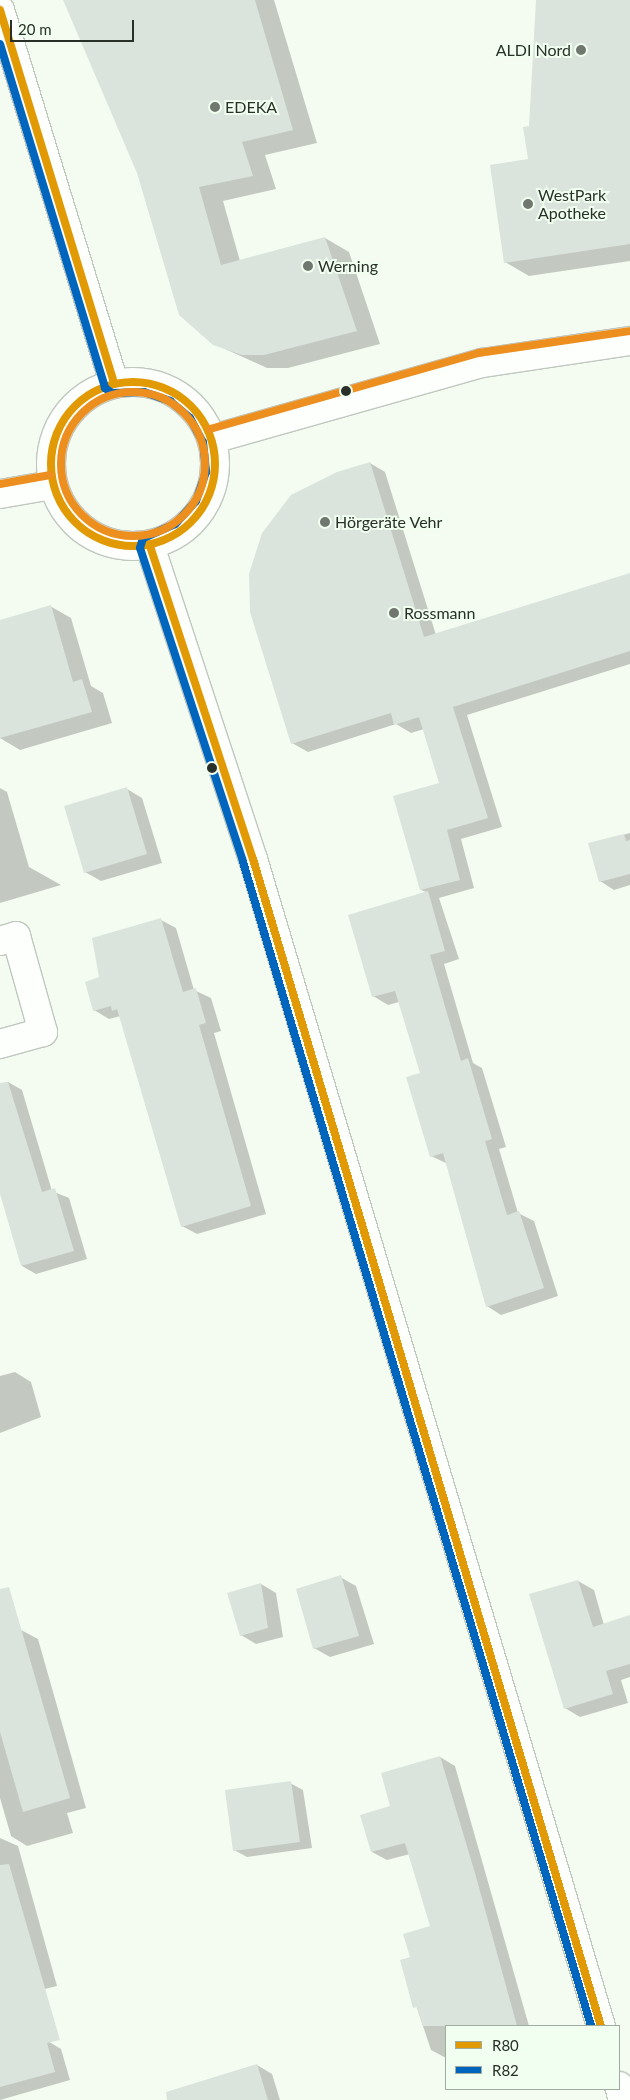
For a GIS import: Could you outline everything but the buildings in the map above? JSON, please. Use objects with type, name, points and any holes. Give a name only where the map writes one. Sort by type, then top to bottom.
[{"type":"street","points":[[0,10],[114,383]]},
{"type":"street","points":[[213,439],[482,363],[630,341]]},
{"type":"street","points":[[146,382],[175,392],[198,412],[213,439],[216,473],[205,506],[181,532],[150,546],[118,546],[89,535],[66,513],[52,485],[51,452],[62,421],[84,397],[114,383],[146,382]]},
{"type":"street","points":[[0,494],[52,485]]},
{"type":"street","points":[[150,546],[253,859],[601,2025]]},
{"type":"street","points":[[0,941],[16,936],[43,1032],[0,1044]]},
{"type":"transit line","name":"R80","points":[[0,10],[114,383]]},
{"type":"transit line","name":"R82","points":[[0,44],[105,388],[112,393],[144,392],[170,401],[190,418],[203,442],[206,472],[196,501],[175,524],[143,538],[140,548],[243,862],[591,2025]]},
{"type":"transit line","points":[[210,429],[479,353],[629,331]]},
{"type":"transit line","name":"R80","points":[[141,382],[164,388],[179,396],[191,406],[201,418],[212,440],[215,464],[212,488],[201,510],[191,522],[179,532],[157,543],[125,546],[109,543],[87,532],[65,510],[54,488],[51,456],[54,440],[65,418],[87,396],[109,385],[141,382]]},
{"type":"transit line","points":[[133,392],[161,397],[184,413],[200,436],[205,464],[200,492],[184,515],[161,531],[133,536],[105,531],[82,515],[66,492],[61,464],[66,436],[82,413],[105,397],[133,392]]},
{"type":"transit line","points":[[0,484],[50,475]]},
{"type":"transit line","name":"R80","points":[[150,546],[253,859],[601,2025]]},
{"type":"place","name":"ALDI Nord","points":[[581,50]]},
{"type":"place","name":"EDEKA","points":[[215,107]]},
{"type":"place","name":"WestPark Apotheke","points":[[528,204]]},
{"type":"place","name":"Werning","points":[[308,266]]},
{"type":"place","name":"Hörgeräte Vehr","points":[[325,522]]},
{"type":"place","name":"Rossmann","points":[[394,613]]}]
